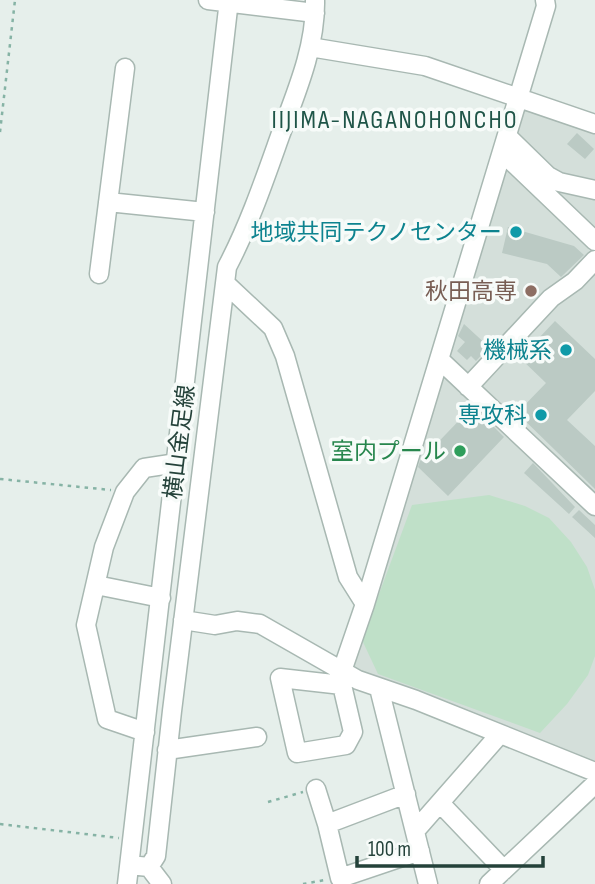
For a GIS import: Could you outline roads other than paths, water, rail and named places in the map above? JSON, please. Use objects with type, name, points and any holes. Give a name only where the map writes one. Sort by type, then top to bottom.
[{"type":"street","points":[[149,867],[156,856],[227,267],[247,229],[310,47],[315,6],[208,0]]},
{"type":"street","points":[[344,677],[280,678],[298,754],[346,745],[353,732],[344,677],[520,97],[546,6],[545,0]]},
{"type":"street","name":"横山金足線","points":[[127,884],[229,2]]},
{"type":"street","points":[[310,47],[425,66],[595,124]]},
{"type":"street","points":[[99,274],[125,68]]},
{"type":"street","points":[[505,145],[559,182],[588,188]]},
{"type":"street","points":[[505,145],[595,241]]},
{"type":"street","points":[[573,220],[568,208],[569,199],[573,192],[588,188]]},
{"type":"street","points":[[108,202],[205,212]]},
{"type":"street","points":[[468,387],[551,298],[575,281],[595,260]]},
{"type":"street","points":[[225,283],[272,328],[285,356],[348,578],[365,604]]},
{"type":"street","points":[[440,360],[595,506]]},
{"type":"street","points":[[145,732],[107,719],[86,625],[104,547],[125,492],[144,468],[177,463]]},
{"type":"street","points":[[96,585],[161,598]]},
{"type":"street","points":[[183,620],[215,625],[237,621],[260,624],[344,677],[416,700],[595,772]]},
{"type":"street","points":[[379,688],[428,884]]},
{"type":"street","points":[[415,831],[500,734]]},
{"type":"street","points":[[167,750],[257,737]]},
{"type":"street","points":[[489,884],[595,785]]},
{"type":"street","points":[[316,789],[340,878],[420,851]]},
{"type":"street","points":[[327,824],[406,794]]},
{"type":"street","points":[[440,803],[504,870]]},
{"type":"street","points":[[129,864],[149,867],[162,884]]},
{"type":"place","name":"地域共同テクノセンター","points":[[516,232]]},
{"type":"place","name":"秋田高専","points":[[531,291]]},
{"type":"place","name":"機械系","points":[[566,350]]},
{"type":"place","name":"専攻科","points":[[541,415]]},
{"type":"place","name":"室内プール","points":[[460,451]]},
{"type":"district","name":"IIJIMA-NAGANOHONCHO","points":[[395,119]]}]
